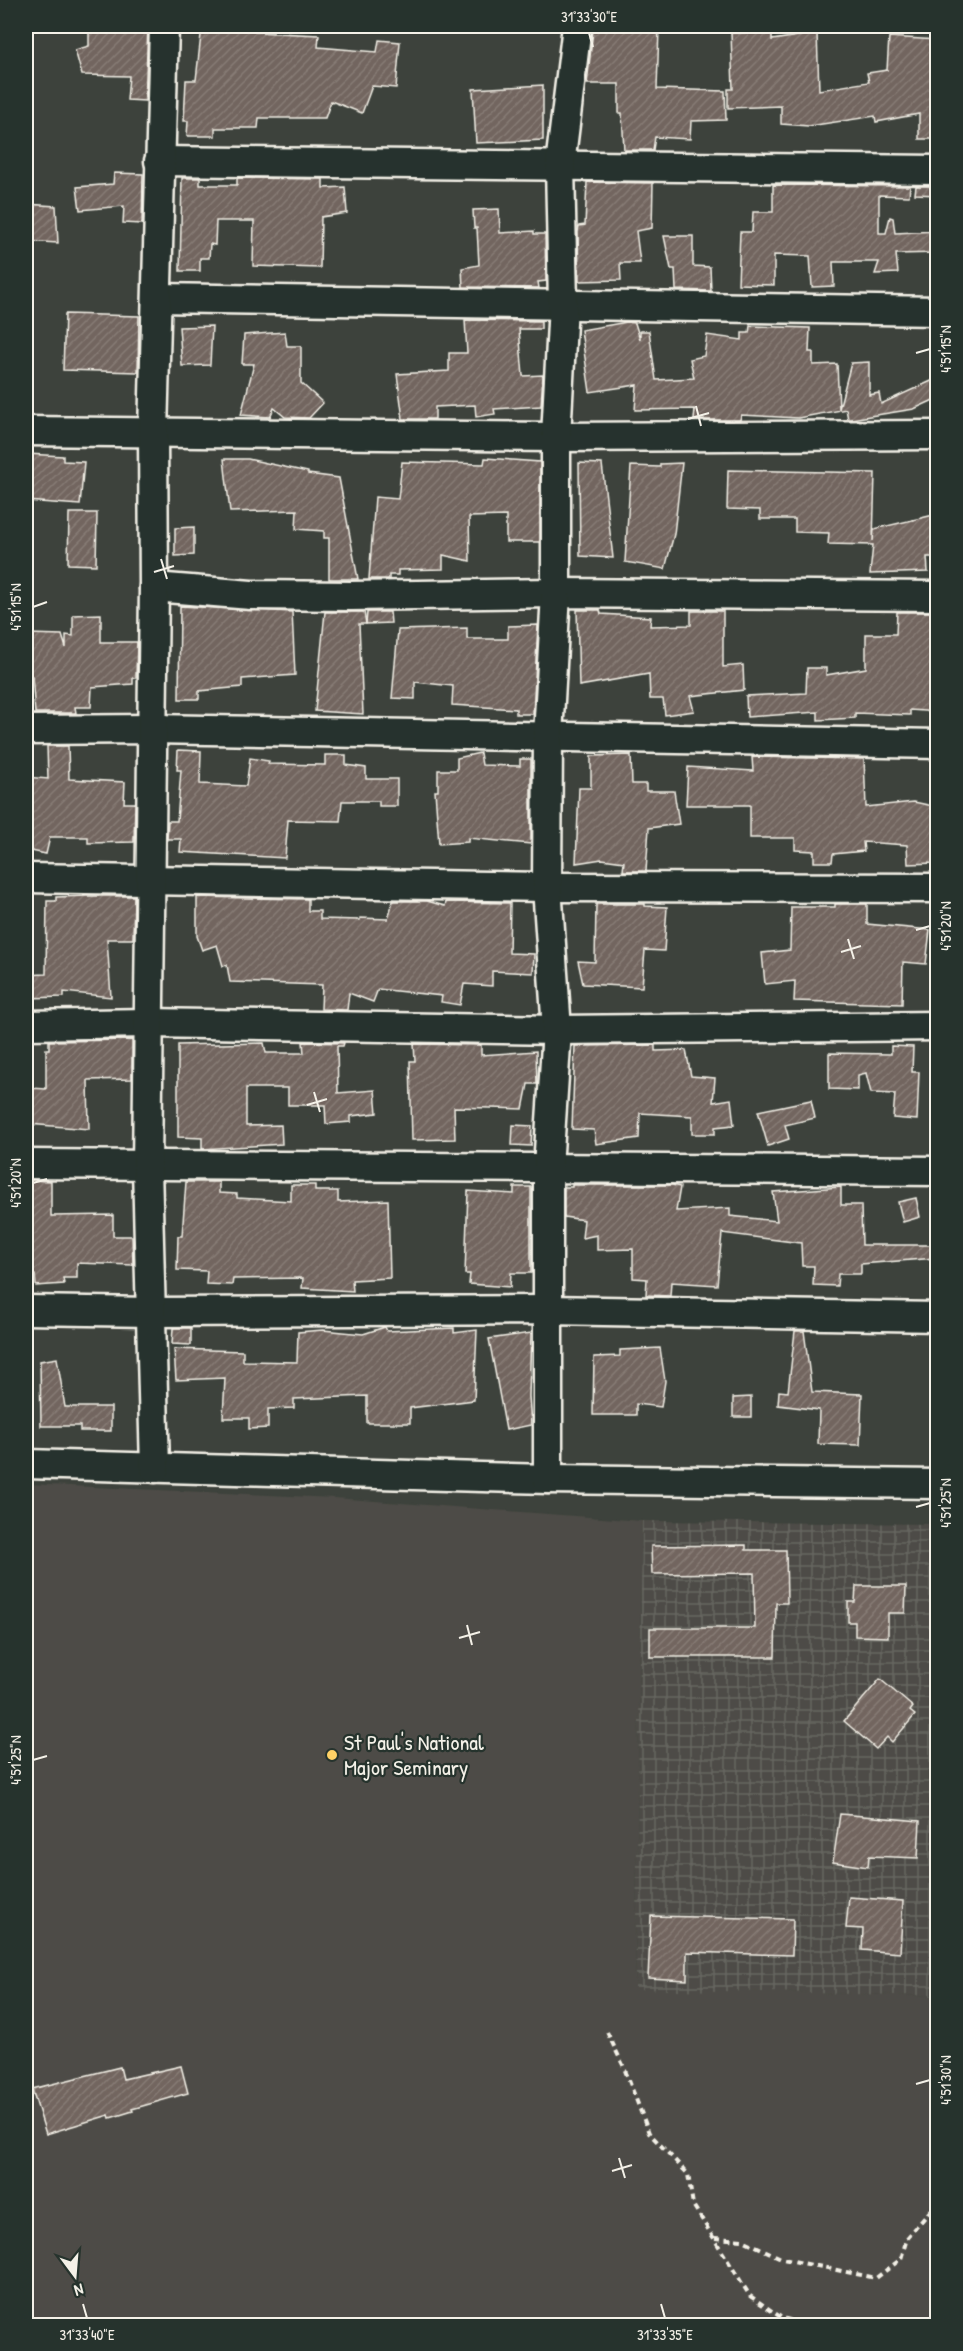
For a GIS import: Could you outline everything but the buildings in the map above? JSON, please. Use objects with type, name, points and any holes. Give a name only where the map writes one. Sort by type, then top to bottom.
[{"type":"street","points":[[154,1468],[147,1167],[154,587],[153,433],[164,26]]},
{"type":"street","points":[[548,1479],[548,1167],[557,1030],[547,887],[548,735],[556,593],[556,437],[563,304],[560,165],[577,26]]},
{"type":"street","points":[[159,161],[938,170]]},
{"type":"street","points":[[158,298],[938,311]]},
{"type":"street","points":[[26,431],[556,437],[938,435]]},
{"type":"street","points":[[154,587],[251,595],[556,593],[938,596]]},
{"type":"street","points":[[26,730],[152,729],[548,735],[938,744]]},
{"type":"street","points":[[26,878],[547,887],[938,888]]},
{"type":"street","points":[[26,1026],[149,1023],[557,1030],[938,1026]]},
{"type":"street","points":[[26,1164],[147,1167],[548,1167],[938,1171]]},
{"type":"street","points":[[26,1310],[548,1311],[938,1317]]},
{"type":"street","points":[[26,1464],[548,1479],[938,1484]]},
{"type":"path","points":[[607,2032],[650,2133],[688,2174],[693,2205],[750,2296],[782,2318],[814,2325]]},
{"type":"path","points":[[714,2238],[742,2240],[783,2259],[876,2278],[902,2259],[907,2238],[938,2202]]},
{"type":"shaded area","name":"St Paul's National Major Seminary","points":[[26,1484],[335,1498],[642,1521],[635,1988],[937,1996],[937,2325],[26,2326]]},
{"type":"shaded area","points":[[642,1521],[937,1524],[937,1996],[635,1989]]},
{"type":"place","name":"St Paul's National Major Seminary","points":[[332,1755]]}]
